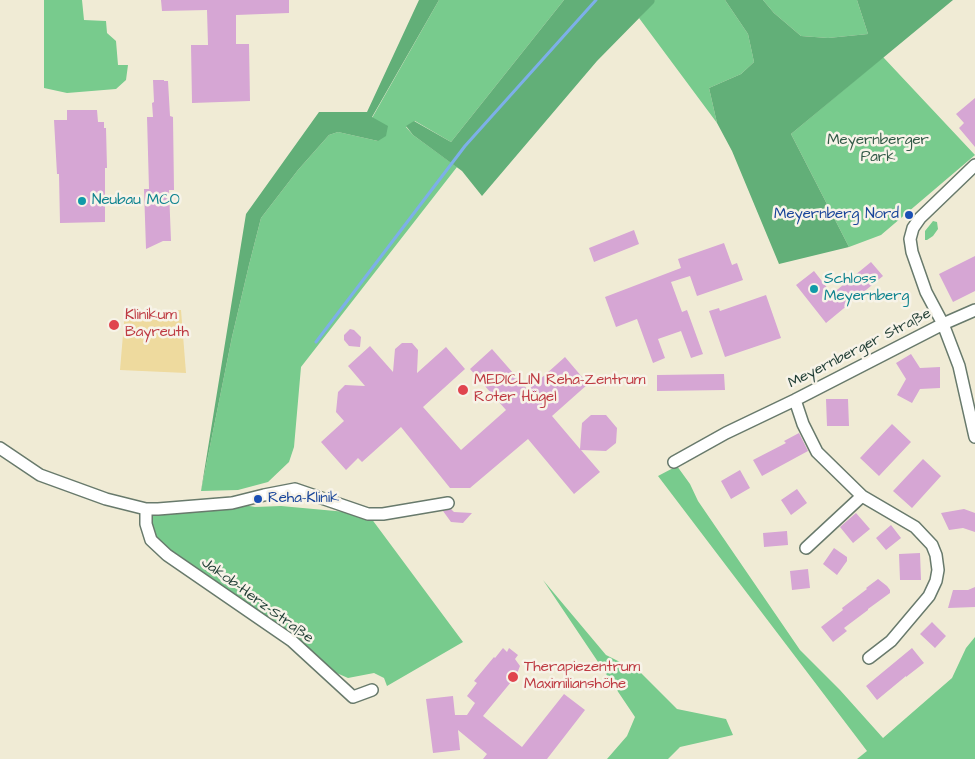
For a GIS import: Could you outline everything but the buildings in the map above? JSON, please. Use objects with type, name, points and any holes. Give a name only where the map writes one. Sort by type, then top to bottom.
[{"type":"street","name":"Meyernberger Straße","points":[[674,462],[726,433],[943,324],[926,292],[912,252],[910,240],[912,228],[975,165]]},
{"type":"street","points":[[975,310],[943,324],[959,366],[975,437]]},
{"type":"street","points":[[795,400],[803,424],[817,452],[862,496],[915,527],[932,545],[936,555],[938,570],[936,581],[929,596],[891,640],[869,658]]},
{"type":"street","points":[[0,448],[40,475],[106,499],[146,509],[232,503],[295,489],[368,514],[383,514],[448,503]]},
{"type":"street","points":[[806,548],[862,496]]},
{"type":"street","name":"Jakob-Herz-Straße","points":[[146,509],[146,524],[152,540],[167,555],[292,641],[353,697],[372,690]]},
{"type":"green space","points":[[44,0],[82,0],[84,20],[106,21],[107,33],[116,41],[118,65],[128,65],[126,80],[116,89],[67,93],[44,88]]},
{"type":"green space","points":[[419,0],[439,0],[372,117],[388,126],[386,136],[378,141],[338,132],[329,135],[298,170],[261,218],[232,337],[201,491],[246,214],[319,112],[367,112]]},
{"type":"green space","points":[[439,0],[564,0],[451,142],[415,121],[406,127],[413,135],[457,167],[301,367],[294,447],[289,462],[268,482],[238,490],[201,491],[232,337],[261,218],[298,170],[329,135],[338,132],[378,141],[372,118]]},
{"type":"green space","points":[[564,0],[655,0],[597,61],[482,196],[462,171],[413,135],[406,126],[414,121],[451,142]]},
{"type":"green space","points":[[655,0],[725,0],[748,34],[754,62],[741,74],[709,88],[717,123],[639,18]]},
{"type":"green space","points":[[725,0],[763,0],[774,13],[801,36],[828,38],[868,34],[857,0],[953,0],[791,134],[849,247],[779,264],[732,151],[717,123],[709,88],[741,74],[754,62],[748,34]]},
{"type":"green space","points":[[763,0],[857,0],[868,34],[828,38],[801,36],[774,13]]},
{"type":"green space","name":"Meyernberger Park","points":[[883,57],[975,155],[881,235],[849,247],[791,134]]},
{"type":"green space","points":[[933,221],[937,222],[938,229],[933,236],[925,240],[925,231]]},
{"type":"green space","points":[[677,466],[690,484],[698,501],[800,650],[840,690],[883,738],[952,678],[966,648],[975,637],[975,759],[857,759],[867,751],[658,476]]},
{"type":"green space","points":[[232,503],[255,507],[281,506],[368,514],[463,642],[387,686],[384,678],[374,673],[348,678],[318,665],[151,540],[146,509]]},
{"type":"green space","points":[[543,580],[606,655],[640,672],[677,709],[726,719],[733,735],[680,747],[668,759],[607,759],[627,736],[635,717]]},
{"type":"sand","points":[[181,310],[186,373],[120,370],[125,311]]},
{"type":"waterway","points":[[316,342],[465,146],[596,0]]},
{"type":"place","name":"Neubau MCO","points":[[82,201]]},
{"type":"place","name":"Meyernberg Nord","points":[[909,215]]},
{"type":"place","name":"Schloss Meyernberg","points":[[814,289]]},
{"type":"place","name":"Klinikum Bayreuth","points":[[114,325]]},
{"type":"place","name":"MEDICLIN Reha-Zentrum Roter Hügel","points":[[463,390]]},
{"type":"place","name":"Reha-Klinik","points":[[258,499]]},
{"type":"place","name":"Therapiezentrum Maximilianshöhe","points":[[513,677]]}]
